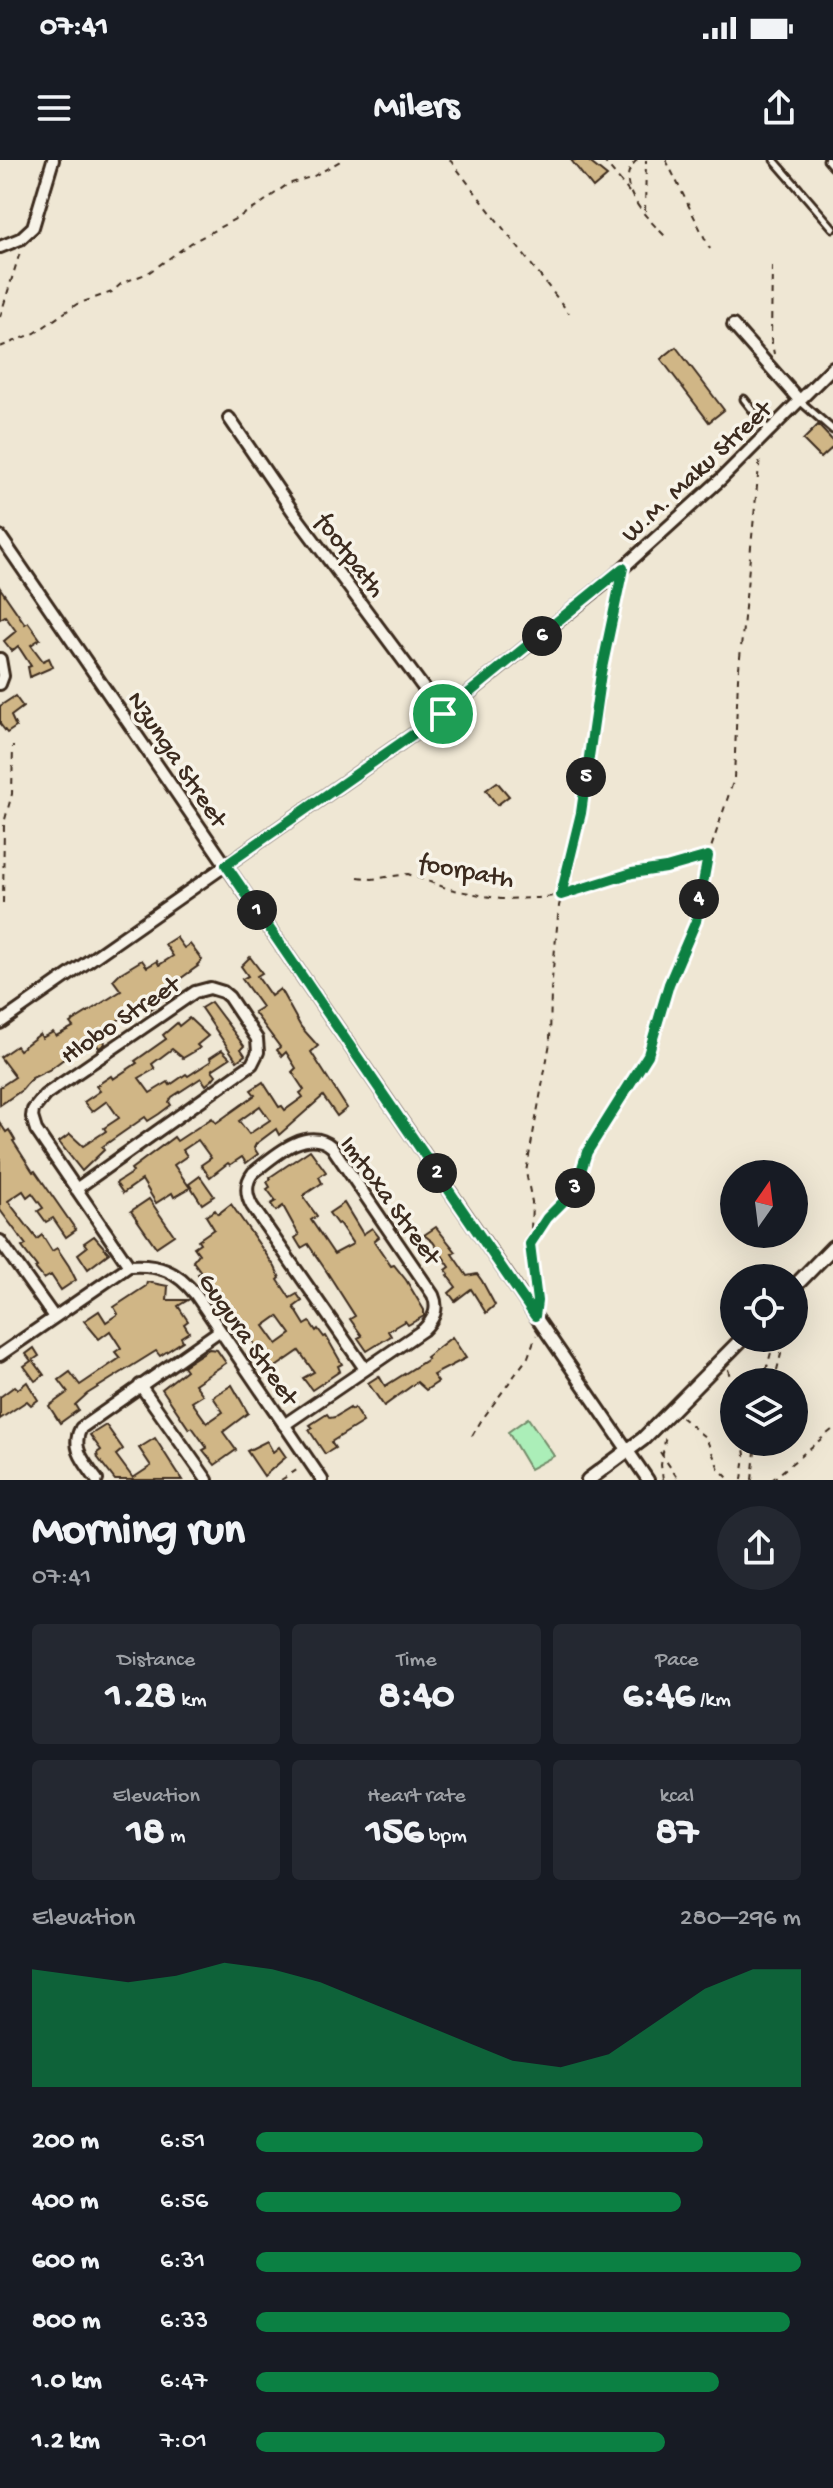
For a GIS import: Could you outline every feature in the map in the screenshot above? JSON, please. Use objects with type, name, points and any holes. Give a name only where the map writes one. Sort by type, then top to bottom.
[{"type":"street","points":[[0,247],[20,239],[33,227],[53,160]]},
{"type":"street","points":[[733,325],[800,401]]},
{"type":"street","name":"W.M. Maku Street","points":[[0,1023],[443,714],[623,568],[766,435],[833,367]]},
{"type":"street","name":"footpath","points":[[229,418],[288,504],[443,714]]},
{"type":"street","name":"Nzunga Street","points":[[0,536],[648,1480]]},
{"type":"street","points":[[0,659],[3,676],[0,684]]},
{"type":"street","name":"Hlobo Street","points":[[76,1189],[252,1064],[258,1052],[257,1039],[223,992],[210,988],[195,992],[35,1105],[33,1124],[76,1189],[129,1266]]},
{"type":"street","name":"Imtoxa Street","points":[[284,1425],[423,1330],[434,1316],[436,1302],[332,1147],[320,1139],[305,1138],[253,1173],[249,1178],[247,1194],[252,1206],[365,1369]]},
{"type":"street","points":[[0,1241],[54,1317]]},
{"type":"street","points":[[808,1273],[833,1247]]},
{"type":"street","points":[[0,1355],[129,1266]]},
{"type":"street","name":"Gugura Street","points":[[129,1266],[158,1266],[179,1276],[196,1295],[322,1480]]},
{"type":"street","points":[[97,1480],[77,1449],[77,1435],[87,1422],[219,1331]]},
{"type":"street","points":[[588,1480],[629,1452],[728,1352]]},
{"type":"street","points":[[140,1385],[207,1480]]},
{"type":"lane","points":[[774,160],[833,228]]},
{"type":"lane","points":[[827,160],[833,167]]},
{"type":"lane","points":[[744,399],[766,435]]},
{"type":"lane","points":[[800,401],[833,430]]},
{"type":"path","points":[[0,347],[35,333],[77,304],[112,292],[122,283],[148,273],[191,243],[255,208],[288,184],[314,176],[342,160]]},
{"type":"path","points":[[450,160],[569,313]]},
{"type":"path","points":[[603,160],[667,238]]},
{"type":"path","points":[[630,193],[628,174],[637,160]]},
{"type":"path","points":[[644,212],[646,160]]},
{"type":"path","points":[[666,160],[710,249]]},
{"type":"path","points":[[0,317],[19,254],[33,227]]},
{"type":"path","points":[[772,266],[773,371]]},
{"type":"path","points":[[530,1244],[547,1218],[575,1190],[587,1152],[648,1055],[669,984],[696,921],[708,856],[734,779],[738,678],[766,435]]},
{"type":"path","points":[[472,1436],[528,1357],[538,1319],[530,1244],[532,1202],[526,1172],[550,1043],[551,990],[561,895],[581,813],[601,673],[623,568]]},
{"type":"path","points":[[3,903],[4,823],[12,794],[13,746]]},
{"type":"path","name":"foorpath","points":[[358,877],[372,879],[408,874],[449,889],[501,899],[561,895],[632,873],[666,868],[708,856]]},
{"type":"path","points":[[724,1356],[727,1368]]},
{"type":"path","points":[[673,1408],[706,1438],[719,1469],[730,1480]]},
{"type":"path","points":[[772,1480],[833,1429]]},
{"type":"path","points":[[663,1480],[661,1465],[666,1430]]},
{"type":"path","points":[[660,1452],[679,1480]]},
{"type":"path","points":[[742,1480],[743,1456]]},
{"type":"path","points":[[752,1480],[755,1456]]},
{"type":"path","points":[[281,1480],[309,1462]]},
{"type":"green space","points":[[528,1418],[554,1456],[530,1469],[508,1432]]},
{"type":"building","points":[[571,160],[587,160],[607,176],[593,188]]},
{"type":"building","points":[[676,347],[724,410],[709,422],[661,359]]},
{"type":"building","points":[[818,425],[833,441],[833,447],[821,458],[803,440]]},
{"type":"building","points":[[0,588],[25,624],[28,622],[40,639],[31,645],[43,661],[49,658],[53,667],[30,677],[28,667],[31,666],[18,646],[12,651],[4,641],[16,631],[5,616],[0,619]]},
{"type":"building","points":[[15,696],[23,707],[11,716],[16,727],[7,733],[0,724],[0,706]]},
{"type":"building","points":[[497,782],[509,796],[497,805],[486,790]]},
{"type":"building","points":[[176,937],[184,948],[190,944],[202,960],[198,966],[159,994],[162,1000],[146,1013],[141,1007],[115,1022],[103,1034],[105,1044],[99,1048],[95,1042],[82,1050],[80,1047],[49,1070],[32,1078],[22,1090],[0,1105],[0,1087],[15,1077],[0,1057],[16,1046],[19,1050],[40,1034],[42,1038],[53,1032],[56,1036],[73,1027],[70,1023],[121,991],[113,980],[119,974],[142,960],[147,967],[157,961],[159,965],[173,956],[165,944]]},
{"type":"building","points":[[250,957],[262,973],[257,976],[271,996],[280,989],[301,1027],[318,1046],[311,1052],[347,1108],[337,1116],[323,1096],[279,1135],[276,1129],[256,1144],[254,1148],[258,1154],[246,1163],[242,1157],[210,1177],[201,1165],[211,1158],[198,1140],[183,1150],[187,1156],[174,1165],[190,1188],[174,1197],[172,1193],[156,1203],[142,1180],[123,1193],[116,1183],[133,1172],[131,1169],[174,1137],[177,1141],[212,1118],[216,1123],[255,1095],[251,1090],[263,1082],[279,1107],[285,1110],[303,1097],[300,1093],[304,1090],[292,1072],[296,1068],[286,1052],[282,1056],[277,1050],[280,1047],[254,1012],[262,1007],[242,979],[248,976],[241,966]],"holes":[[[260,1106],[270,1120],[249,1134],[239,1121]]]},
{"type":"building","points":[[211,1002],[244,1046],[241,1049],[245,1055],[237,1061],[201,1008]]},
{"type":"building","points":[[189,1018],[208,1036],[197,1045],[200,1048],[183,1058],[172,1049],[152,1064],[155,1069],[139,1078],[150,1093],[168,1082],[170,1085],[186,1074],[188,1076],[222,1050],[230,1058],[212,1070],[216,1075],[206,1085],[201,1078],[172,1097],[171,1105],[159,1114],[148,1121],[145,1117],[102,1147],[104,1150],[82,1171],[59,1142],[70,1134],[83,1146],[119,1118],[107,1101],[92,1112],[84,1102],[100,1091],[96,1086],[137,1063],[135,1061],[166,1039],[163,1035]]},
{"type":"building","points":[[0,1123],[6,1132],[9,1130],[33,1172],[76,1230],[66,1237],[53,1218],[46,1222],[38,1211],[43,1208],[32,1193],[27,1197],[23,1191],[8,1201],[37,1239],[42,1235],[52,1251],[57,1248],[69,1266],[76,1280],[61,1290],[51,1275],[44,1279],[35,1268],[22,1247],[26,1245],[0,1210]]},
{"type":"building","points":[[310,1150],[326,1172],[319,1177],[322,1183],[304,1198],[317,1216],[311,1220],[334,1254],[353,1244],[329,1213],[344,1203],[363,1234],[372,1228],[379,1237],[374,1241],[391,1266],[394,1265],[406,1280],[424,1310],[424,1316],[408,1325],[405,1321],[388,1331],[391,1336],[367,1351],[358,1338],[362,1336],[350,1319],[355,1316],[325,1269],[308,1244],[301,1248],[295,1238],[299,1235],[283,1206],[276,1211],[271,1204],[276,1201],[267,1189],[270,1187],[267,1182],[270,1177]]},
{"type":"building","points":[[200,1176],[214,1196],[202,1204],[189,1184]]},
{"type":"building","points":[[149,1199],[174,1235],[156,1247],[131,1211]]},
{"type":"building","points":[[231,1204],[275,1267],[278,1280],[290,1298],[297,1294],[302,1301],[294,1307],[305,1325],[310,1322],[316,1331],[318,1329],[326,1336],[342,1364],[338,1366],[340,1371],[312,1390],[303,1378],[314,1372],[299,1351],[270,1371],[237,1318],[228,1308],[223,1312],[198,1274],[201,1272],[193,1261],[199,1254],[194,1247],[200,1243],[198,1240],[214,1229],[206,1216],[215,1210],[218,1214]],"holes":[[[278,1316],[291,1334],[277,1344],[264,1326]]]},
{"type":"building","points":[[436,1227],[456,1252],[452,1254],[467,1276],[477,1274],[482,1281],[495,1305],[486,1313],[471,1289],[455,1301],[449,1293],[456,1287],[447,1275],[446,1270],[450,1267],[433,1242],[424,1235]]},
{"type":"building","points":[[94,1236],[109,1253],[88,1269],[78,1254],[87,1247],[84,1243]]},
{"type":"building","points":[[147,1282],[168,1286],[167,1300],[188,1300],[178,1306],[188,1321],[184,1324],[189,1332],[181,1337],[183,1341],[160,1356],[156,1351],[87,1394],[75,1405],[78,1410],[60,1423],[49,1406],[68,1392],[59,1380],[70,1372],[80,1385],[120,1358],[115,1352],[121,1348],[110,1331],[99,1339],[84,1321],[99,1311],[106,1322],[118,1314],[114,1307],[146,1286]]},
{"type":"building","points":[[452,1337],[466,1358],[433,1375],[438,1382],[426,1390],[417,1382],[384,1406],[368,1383],[379,1376],[385,1386],[428,1359],[426,1357]]},
{"type":"building","points":[[34,1348],[39,1356],[33,1360],[44,1375],[35,1381],[24,1366],[31,1361],[26,1354]]},
{"type":"building","points":[[209,1349],[217,1350],[226,1363],[195,1384],[203,1395],[192,1402],[207,1423],[223,1412],[213,1397],[232,1385],[248,1413],[223,1432],[236,1450],[215,1465],[203,1450],[207,1448],[192,1427],[189,1429],[162,1389],[186,1370],[183,1366]]},
{"type":"building","points":[[27,1382],[38,1400],[31,1405],[27,1401],[0,1419],[0,1397]]},
{"type":"building","points":[[354,1408],[363,1422],[331,1442],[335,1448],[325,1454],[309,1430],[313,1428],[310,1425],[327,1414],[330,1418],[335,1417]]},
{"type":"building","points":[[106,1425],[123,1449],[116,1455],[133,1478],[151,1466],[139,1448],[155,1438],[182,1480],[115,1480],[98,1458],[97,1453],[101,1450],[90,1435]]},
{"type":"building","points":[[267,1441],[273,1452],[279,1447],[286,1457],[264,1476],[247,1451]]},
{"type":"route","points":[[623,568],[601,673],[581,813],[561,895],[632,873],[666,868],[708,856],[696,921],[669,984],[648,1055],[587,1152],[575,1190],[547,1218],[530,1244],[537,1301],[535,1316],[226,865],[443,714],[623,568]]}]
